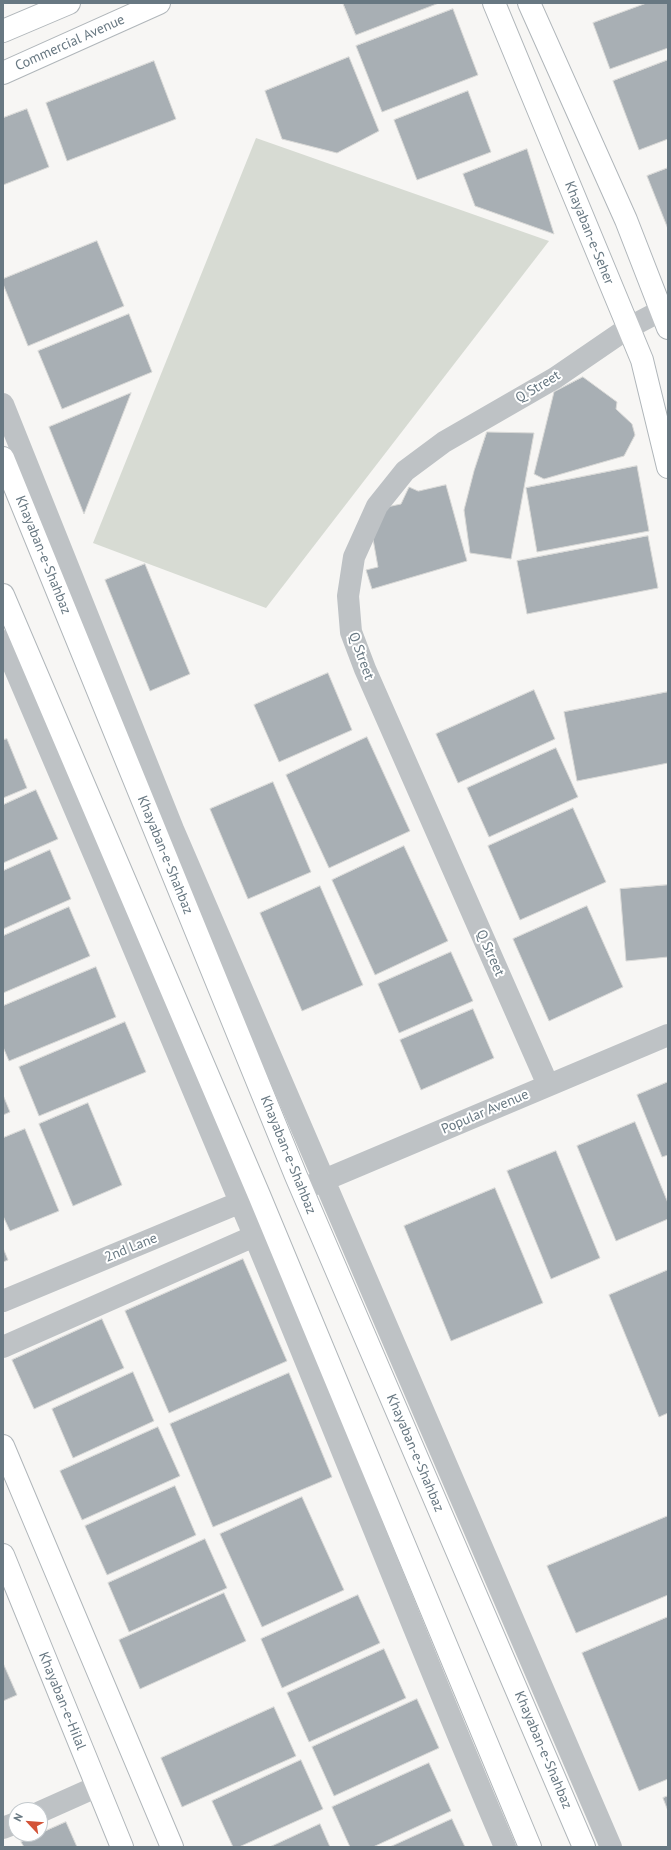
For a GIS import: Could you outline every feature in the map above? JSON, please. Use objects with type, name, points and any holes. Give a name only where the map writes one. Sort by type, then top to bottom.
[{"type":"main road","points":[[3,31],[69,3]]},
{"type":"main road","name":"Commercial Avenue","points":[[3,73],[159,3]]},
{"type":"main road","name":"Khayaban-e-Seher","points":[[494,3],[642,360],[668,467]]},
{"type":"main road","points":[[529,3],[626,220],[666,315]]},
{"type":"main road","name":"Khayaban-e-Shahbaz","points":[[3,458],[302,1190],[584,1847]]},
{"type":"main road","points":[[3,595],[260,1195],[264,1232],[530,1847]]},
{"type":"main road","points":[[3,1446],[172,1847]]},
{"type":"main road","name":"Khayaban-e-Hilal","points":[[3,1555],[96,1787],[122,1847]]},
{"type":"street","name":"Q Street","points":[[548,1085],[365,669],[351,632],[348,596],[354,557],[370,521],[377,506],[405,471],[444,442],[555,378],[628,328],[666,315]]},
{"type":"street","points":[[3,404],[173,830],[610,1847]]},
{"type":"street","points":[[3,641],[94,853],[240,1203],[264,1232],[454,1728],[505,1847]]},
{"type":"street","name":"Popular Avenue","points":[[302,1190],[668,1035]]},
{"type":"street","name":"2nd Lane","points":[[3,1301],[260,1195]]},
{"type":"street","points":[[3,1347],[264,1232]]},
{"type":"street","points":[[48,1808],[96,1787]]},
{"type":"shaded area","points":[[256,138],[549,241],[266,608],[93,543]]},
{"type":"building","points":[[343,3],[439,3],[356,35]]},
{"type":"building","points":[[647,3],[668,3],[668,48],[610,69],[593,23]]},
{"type":"building","points":[[453,9],[478,75],[382,112],[356,46]]},
{"type":"building","points":[[349,57],[379,131],[337,153],[282,139],[265,91]]},
{"type":"building","points":[[668,60],[668,139],[639,150],[613,81]]},
{"type":"building","points":[[154,61],[176,119],[67,161],[46,103]]},
{"type":"building","points":[[468,91],[491,152],[417,180],[394,120]]},
{"type":"building","points":[[27,109],[49,167],[3,185],[3,118]]},
{"type":"building","points":[[527,149],[554,234],[475,206],[463,174]]},
{"type":"building","points":[[668,168],[668,229],[647,176]]},
{"type":"building","points":[[97,241],[124,306],[28,346],[3,284],[3,279]]},
{"type":"building","points":[[129,314],[152,372],[62,409],[38,351]]},
{"type":"building","points":[[583,377],[617,402],[616,409],[632,424],[635,435],[624,456],[544,479],[534,474],[554,392]]},
{"type":"building","points":[[131,393],[84,514],[49,427]]},
{"type":"building","points":[[487,432],[534,433],[511,559],[470,553],[464,510],[474,471]]},
{"type":"building","points":[[637,466],[649,531],[537,552],[526,488]]},
{"type":"building","points":[[446,485],[467,561],[372,589],[366,570],[378,567],[373,539],[387,507],[401,504],[409,487],[418,491]]},
{"type":"building","points":[[648,536],[658,588],[527,614],[517,561]]},
{"type":"building","points":[[145,564],[190,674],[150,691],[105,580]]},
{"type":"building","points":[[328,673],[352,730],[279,762],[254,705]]},
{"type":"building","points":[[534,690],[555,739],[458,783],[436,734]]},
{"type":"building","points":[[668,692],[668,763],[577,781],[564,712]]},
{"type":"building","points":[[367,737],[410,831],[329,868],[286,775]]},
{"type":"building","points":[[7,739],[27,788],[3,798],[3,740]]},
{"type":"building","points":[[556,748],[578,797],[489,837],[467,788]]},
{"type":"building","points":[[273,782],[311,872],[248,899],[210,809]]},
{"type":"building","points":[[36,790],[58,839],[3,863],[3,805]]},
{"type":"building","points":[[573,808],[606,882],[520,920],[488,846]]},
{"type":"building","points":[[404,846],[448,941],[375,975],[332,880]]},
{"type":"building","points":[[50,850],[71,899],[3,929],[3,871]]},
{"type":"building","points":[[668,885],[668,957],[626,961],[620,889]]},
{"type":"building","points":[[320,886],[363,985],[302,1011],[260,913]]},
{"type":"building","points":[[587,906],[623,987],[549,1021],[513,939]]},
{"type":"building","points":[[69,907],[90,956],[3,993],[3,936]]},
{"type":"building","points":[[451,952],[473,1001],[399,1033],[378,984]]},
{"type":"building","points":[[96,967],[116,1017],[9,1061],[3,1047],[3,1006]]},
{"type":"building","points":[[473,1009],[494,1058],[421,1090],[400,1040]]},
{"type":"building","points":[[125,1022],[146,1072],[39,1116],[19,1067]]},
{"type":"building","points":[[668,1082],[668,1155],[662,1157],[637,1095]]},
{"type":"building","points":[[3,1095],[10,1112],[3,1115]]},
{"type":"building","points":[[88,1103],[122,1185],[73,1206],[39,1124]]},
{"type":"building","points":[[635,1122],[668,1203],[668,1219],[616,1241],[577,1146]]},
{"type":"building","points":[[25,1129],[59,1211],[10,1231],[3,1216],[3,1138]]},
{"type":"building","points":[[556,1151],[600,1258],[551,1279],[507,1171]]},
{"type":"building","points":[[495,1188],[543,1303],[451,1341],[404,1226]]},
{"type":"building","points":[[3,1248],[8,1260],[3,1262]]},
{"type":"building","points":[[243,1259],[287,1361],[169,1413],[125,1311]]},
{"type":"building","points":[[668,1270],[668,1413],[659,1417],[609,1295]]},
{"type":"building","points":[[102,1319],[124,1368],[34,1409],[12,1360]]},
{"type":"building","points":[[133,1372],[154,1421],[73,1458],[52,1409]]},
{"type":"building","points":[[289,1373],[332,1477],[213,1527],[170,1424]]},
{"type":"building","points":[[158,1427],[180,1476],[82,1520],[60,1471]]},
{"type":"building","points":[[175,1486],[196,1535],[107,1575],[85,1526]]},
{"type":"building","points":[[302,1497],[344,1590],[262,1627],[220,1534]]},
{"type":"building","points":[[668,1516],[668,1595],[576,1633],[547,1566]]},
{"type":"building","points":[[205,1539],[227,1588],[129,1632],[108,1583]]},
{"type":"building","points":[[224,1593],[246,1641],[140,1689],[119,1640]]},
{"type":"building","points":[[358,1595],[380,1643],[282,1688],[261,1639]]},
{"type":"building","points":[[668,1617],[668,1779],[639,1791],[582,1653]]},
{"type":"building","points":[[384,1649],[406,1698],[309,1742],[287,1693]]},
{"type":"building","points":[[3,1663],[17,1695],[3,1701]]},
{"type":"building","points":[[417,1699],[439,1748],[334,1796],[312,1747]]},
{"type":"building","points":[[274,1707],[296,1756],[182,1807],[161,1758]]},
{"type":"building","points":[[301,1760],[323,1809],[239,1847],[233,1847],[212,1801]]},
{"type":"building","points":[[429,1763],[451,1811],[373,1847],[350,1847],[332,1807]]},
{"type":"building","points":[[668,1796],[668,1811],[663,1798]]},
{"type":"building","points":[[452,1819],[465,1847],[390,1847]]},
{"type":"building","points":[[66,1822],[77,1847],[24,1847],[21,1842],[48,1842],[48,1830]]},
{"type":"building","points":[[320,1824],[330,1847],[270,1847]]}]
